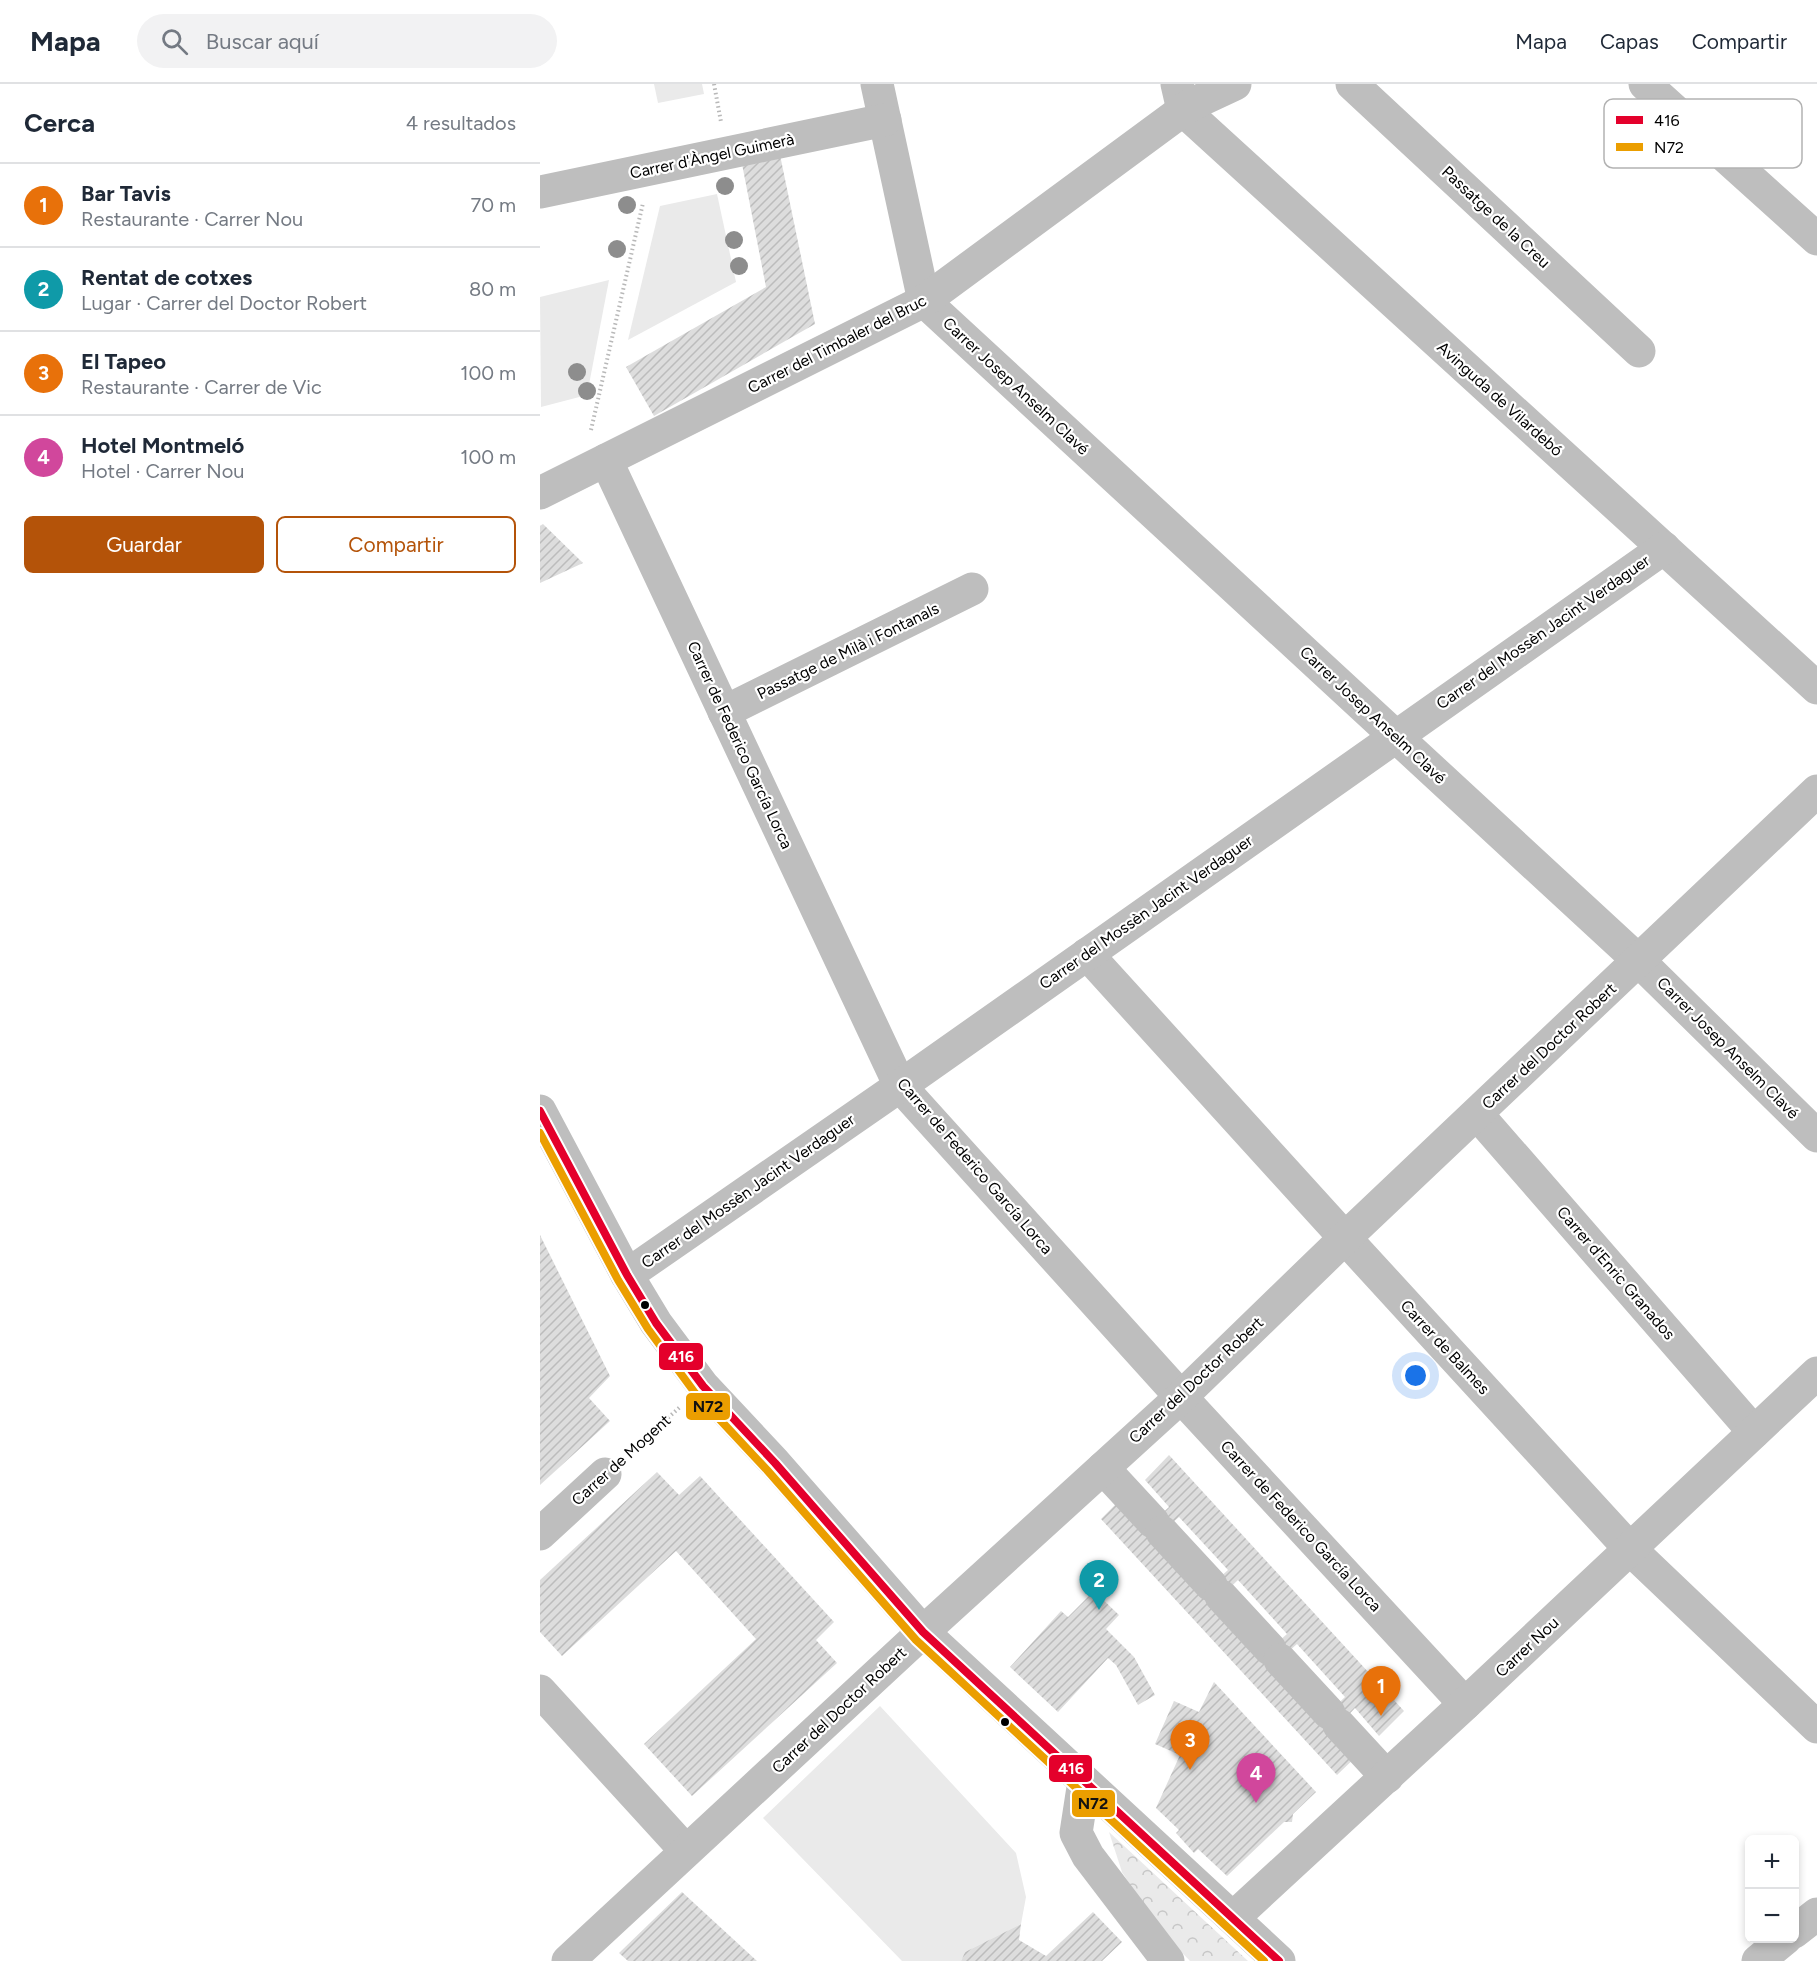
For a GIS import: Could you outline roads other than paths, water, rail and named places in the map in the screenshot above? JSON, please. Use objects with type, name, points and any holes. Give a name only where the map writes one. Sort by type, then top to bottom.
[{"type":"street","points":[[877,84],[924,301]]},
{"type":"street","name":"Carrer del Timbaler del Bruc","points":[[540,493],[924,301],[1180,97],[1234,84]]},
{"type":"street","name":"Passatge de la Creu","points":[[1352,84],[1640,351]]},
{"type":"street","points":[[1645,84],[1662,99]]},
{"type":"street","name":"Avinguda de Vilardebó","points":[[1180,97],[1817,688]]},
{"type":"street","name":"Carrer d'Àngel Guimerà","points":[[540,192],[885,120]]},
{"type":"street","points":[[1738,168],[1817,239]]},
{"type":"street","name":"Carrer Josep Anselm Clavé","points":[[924,301],[1639,961],[1817,1136]]},
{"type":"street","name":"Carrer de Federico García Lorca","points":[[606,460],[900,1086],[1181,1397],[1465,1704]]},
{"type":"street","name":"Carrer del Mossèn Jacint Verdaguer","points":[[627,1275],[900,1086],[1664,548]]},
{"type":"street","name":"Passatge de Milà i Fontanals","points":[[724,712],[972,589]]},
{"type":"street","name":"Carrer del Doctor Robert","points":[[585,1956],[686,1851],[1181,1397],[1344,1239],[1817,791]]},
{"type":"street","name":"Carrer de Balmes","points":[[1087,954],[1344,1239],[1630,1549],[1817,1727]]},
{"type":"street","points":[[540,1111],[627,1275],[656,1323],[703,1386],[775,1463],[923,1632],[1279,1961]]},
{"type":"street","name":"Carrer d'Enric Granados","points":[[1477,1114],[1755,1432]]},
{"type":"street","name":"Carrer Nou","points":[[1233,1918],[1465,1704],[1817,1373]]},
{"type":"street","points":[[1103,1468],[1387,1776]]},
{"type":"street","name":"Carrer de Mogent","points":[[540,1534],[605,1474]]},
{"type":"street","points":[[540,1691],[686,1851]]},
{"type":"street","points":[[1084,1780],[1076,1833],[1089,1856],[1168,1961]]},
{"type":"street","points":[[1799,1928],[1817,1914]]},
{"type":"street","points":[[1758,1961],[1780,1943]]},
{"type":"place","name":"Rentat de cotxes","points":[[1099,1610]]},
{"type":"place","name":"Bar Tavis","points":[[1381,1716]]},
{"type":"place","name":"El Tapeo","points":[[1190,1770]]},
{"type":"place","name":"Hotel Montmeló","points":[[1256,1803]]}]
